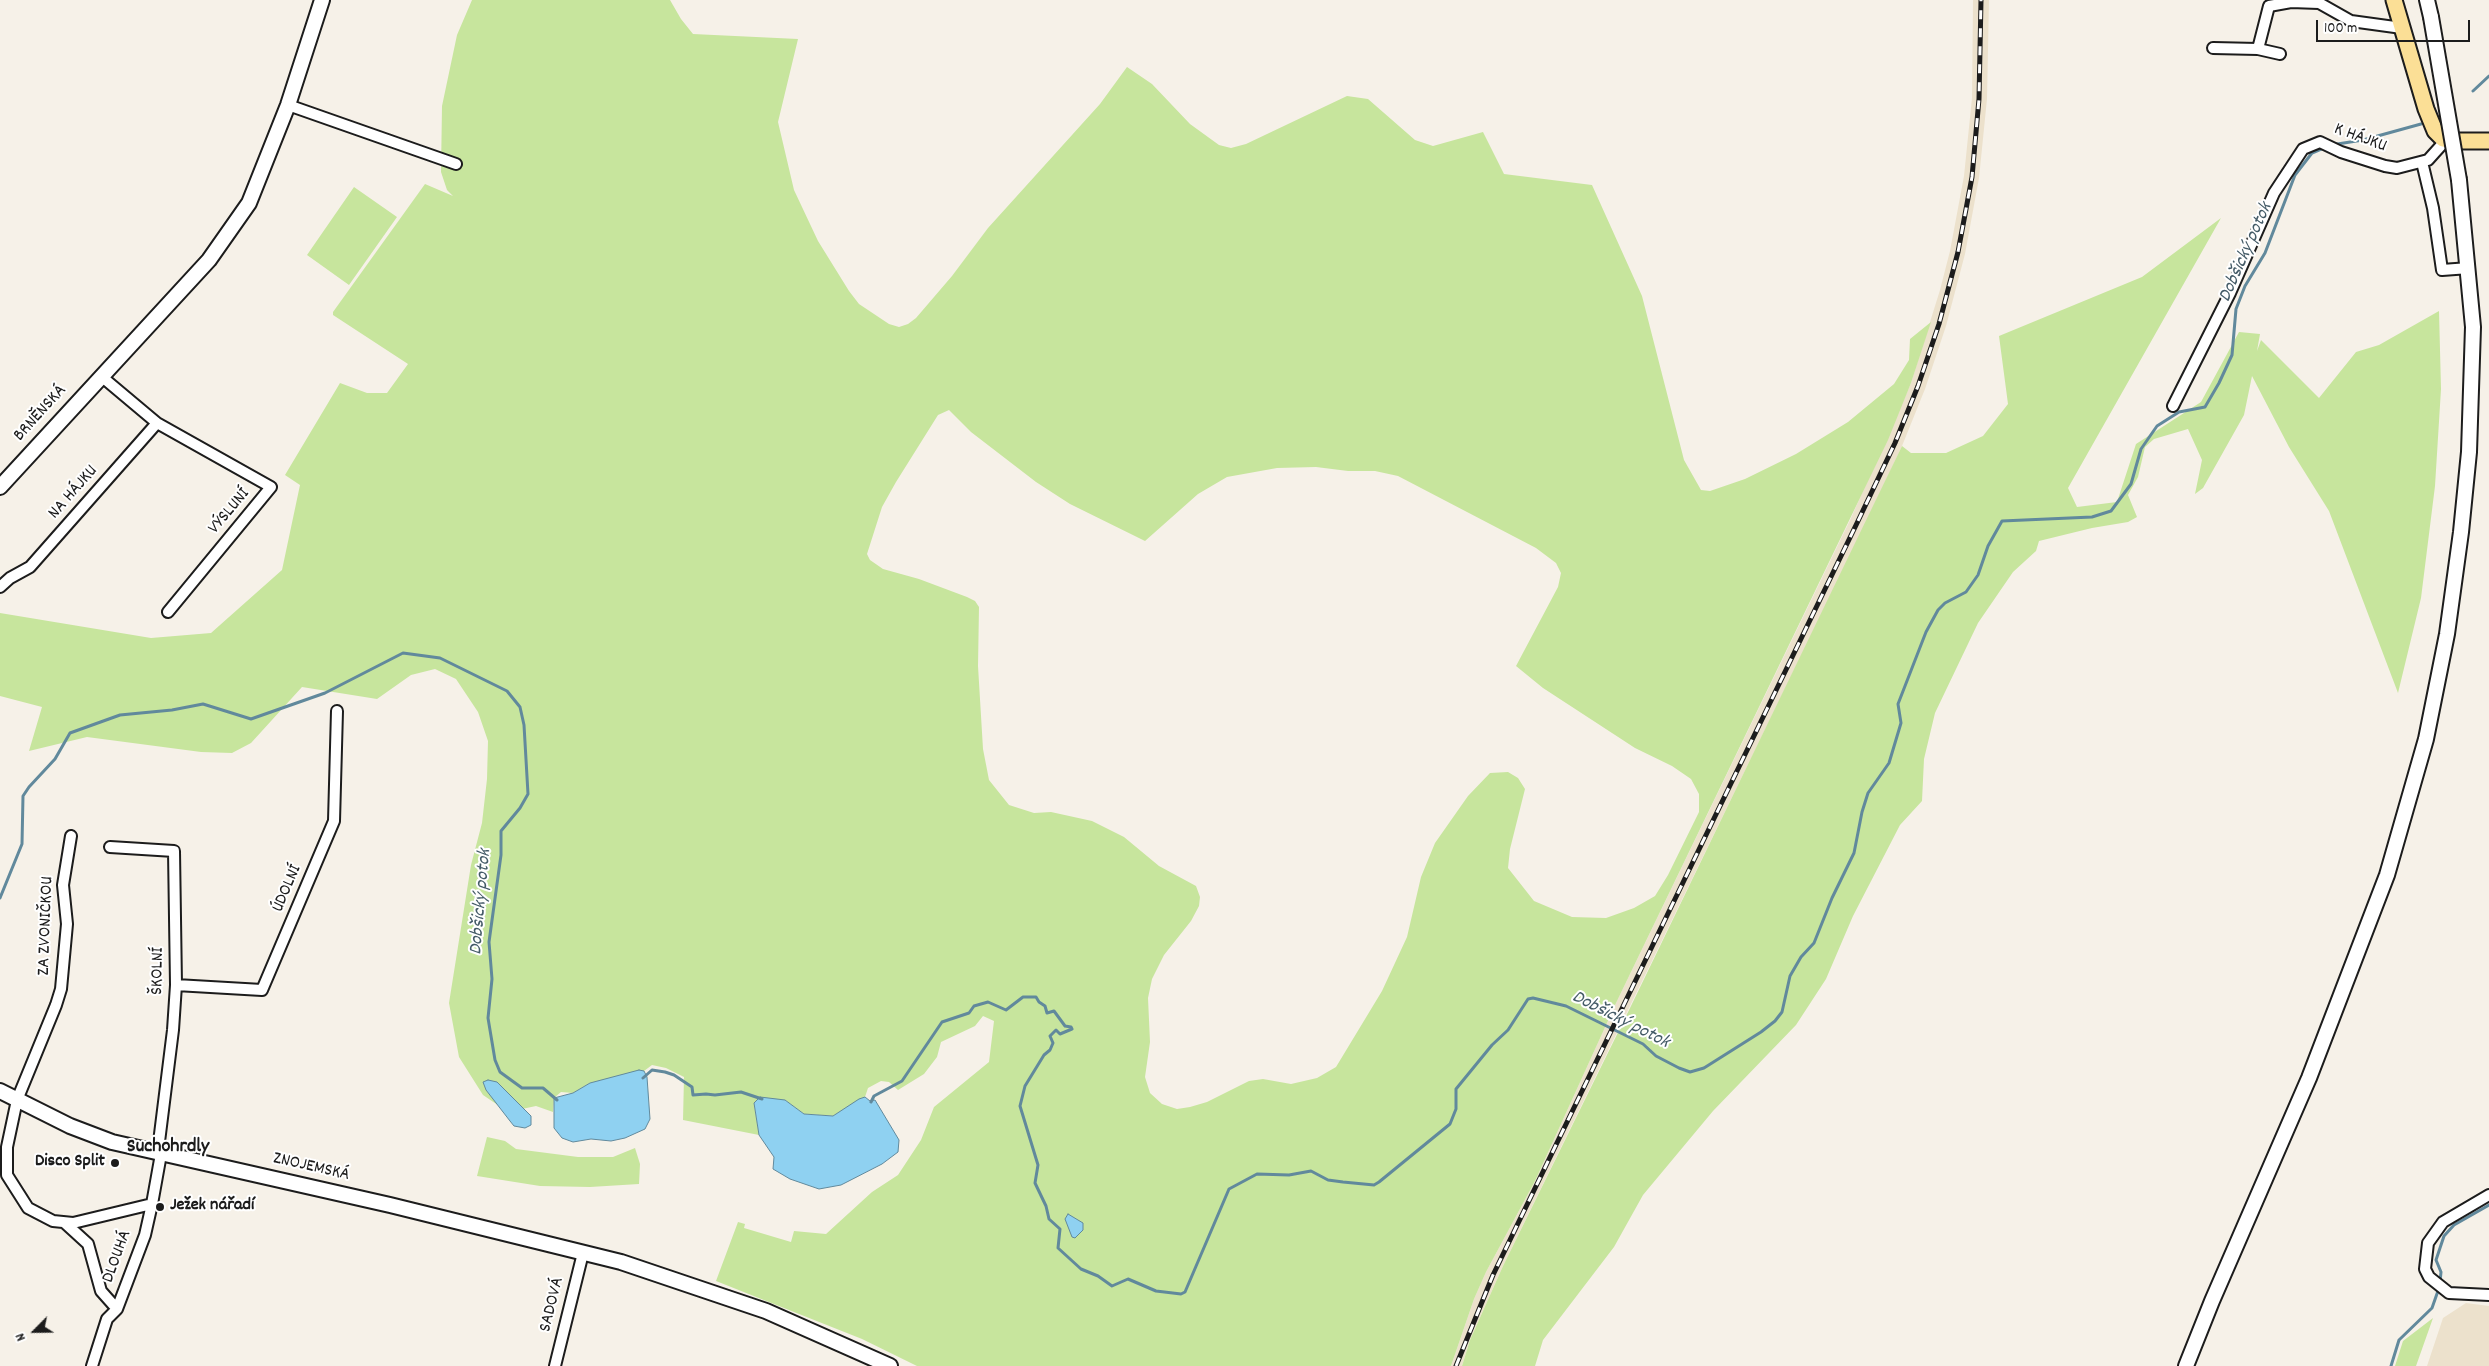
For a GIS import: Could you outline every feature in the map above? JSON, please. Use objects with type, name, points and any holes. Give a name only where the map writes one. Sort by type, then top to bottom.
[{"type":"main road","name":"BRNĚNSKÁ","points":[[0,487],[209,260],[249,202],[288,105],[322,0]]},
{"type":"main road","points":[[2394,0],[2433,127],[2446,140],[2489,141]]},
{"type":"main road","points":[[2186,1366],[2316,1060],[2387,875],[2426,739],[2447,634],[2462,532],[2469,452],[2473,327],[2460,180],[2427,0]]},
{"type":"main road","name":"ZNOJEMSKÁ","points":[[0,1091],[70,1126],[112,1142],[400,1208],[621,1262],[766,1311],[890,1366]]},
{"type":"street","points":[[2258,49],[2269,6],[2292,2],[2319,3],[2352,21],[2404,35]]},
{"type":"street","points":[[2213,48],[2258,49],[2280,54]]},
{"type":"street","points":[[288,105],[456,164]]},
{"type":"street","name":"K HÁJKU","points":[[2173,406],[2230,293],[2274,193],[2303,149],[2320,142],[2341,152],[2391,168],[2422,162],[2436,154],[2446,140]]},
{"type":"street","points":[[2422,162],[2433,208],[2442,270],[2469,268]]},
{"type":"street","points":[[106,371],[157,423]]},
{"type":"street","name":"NA HÁJKU","points":[[0,587],[10,578],[30,567],[157,423]]},
{"type":"street","name":"VÝSLUNÍ","points":[[157,423],[271,487],[168,612]]},
{"type":"street","points":[[0,574],[10,578]]},
{"type":"street","name":"ÚDOLNÍ","points":[[176,985],[262,990],[334,821],[337,711]]},
{"type":"street","name":"ZA ZVONIČKOU","points":[[65,1223],[54,1221],[28,1208],[7,1175],[7,1147],[17,1100],[56,1005],[60,989],[67,924],[63,885],[71,836]]},
{"type":"street","name":"ŠKOLNÍ","points":[[110,847],[174,851],[176,985],[173,1030],[159,1142],[161,1154]]},
{"type":"street","name":"DLOUHÁ","points":[[92,1366],[107,1319],[117,1309],[145,1235],[161,1154]]},
{"type":"street","points":[[2489,1195],[2443,1222],[2432,1236],[2426,1251],[2425,1269],[2429,1277],[2447,1292],[2489,1295]]},
{"type":"street","points":[[65,1223],[81,1222],[152,1204]]},
{"type":"street","points":[[65,1223],[88,1244],[101,1291],[117,1309]]},
{"type":"street","name":"SADOVÁ","points":[[555,1366],[583,1253]]},
{"type":"shaded area","points":[[1973,0],[1989,0],[1987,99],[1979,178],[1965,254],[1946,326],[1925,389],[1902,446],[1865,525],[1503,1266],[1470,1340],[1462,1366],[1451,1366],[1474,1299],[1486,1272],[1535,1181],[1617,1001],[1851,518],[1911,383],[1950,251],[1964,176],[1972,98]]},
{"type":"shaded area","points":[[2466,1303],[2489,1306],[2489,1366],[2427,1366],[2443,1318]]},
{"type":"green space","points":[[472,0],[670,0],[681,19],[693,34],[798,39],[778,122],[794,190],[818,241],[849,291],[859,304],[889,324],[899,327],[908,324],[916,318],[952,276],[988,228],[1100,104],[1127,67],[1152,84],[1190,124],[1219,145],[1231,148],[1246,144],[1347,96],[1368,99],[1415,140],[1433,146],[1483,132],[1504,174],[1592,185],[1642,296],[1684,460],[1701,490],[1710,491],[1745,479],[1796,454],[1848,422],[1894,384],[1909,360],[1910,339],[1931,322],[1911,383],[1888,440],[1617,1001],[1535,1181],[1486,1272],[1474,1299],[1451,1366],[917,1366],[862,1339],[716,1281],[738,1222],[745,1224],[744,1228],[791,1242],[794,1231],[826,1234],[872,1192],[898,1175],[921,1140],[934,1107],[989,1062],[994,1021],[983,1016],[975,1026],[941,1042],[937,1057],[924,1074],[898,1090],[889,1082],[881,1081],[868,1088],[865,1097],[833,1116],[804,1114],[785,1100],[754,1103],[759,1135],[683,1120],[684,1077],[666,1068],[652,1065],[644,1071],[590,1083],[573,1093],[561,1092],[554,1098],[553,1112],[536,1106],[508,1112],[483,1095],[459,1057],[449,1003],[471,865],[482,823],[487,779],[488,741],[478,712],[456,679],[435,669],[411,675],[377,699],[302,687],[251,743],[232,753],[201,752],[87,737],[29,751],[42,707],[0,696],[0,613],[151,638],[211,633],[282,570],[300,485],[285,475],[340,383],[367,393],[387,393],[408,364],[333,315],[333,312],[425,184],[453,196],[447,190],[441,172],[442,106],[457,35]],"holes":[[[949,410],[971,432],[1036,482],[1070,504],[1145,541],[1198,494],[1227,477],[1277,468],[1316,467],[1348,471],[1375,471],[1398,476],[1536,548],[1556,563],[1561,573],[1558,587],[1516,666],[1543,688],[1635,748],[1672,766],[1691,779],[1699,794],[1699,812],[1668,875],[1655,896],[1634,908],[1606,918],[1572,917],[1534,901],[1508,868],[1510,849],[1525,789],[1518,778],[1508,772],[1490,773],[1468,796],[1435,843],[1421,877],[1407,937],[1382,991],[1336,1067],[1317,1078],[1291,1084],[1263,1079],[1249,1081],[1207,1102],[1190,1107],[1177,1109],[1162,1104],[1150,1093],[1145,1077],[1150,1042],[1148,998],[1152,979],[1164,955],[1191,921],[1199,906],[1200,897],[1196,886],[1159,866],[1124,837],[1092,821],[1051,812],[1034,813],[1009,805],[989,780],[983,749],[978,666],[979,607],[975,601],[967,597],[919,579],[883,569],[870,560],[867,554],[882,507],[938,415]]]},
{"type":"green space","points":[[354,187],[397,217],[349,285],[307,255]]},
{"type":"green space","points":[[2221,218],[2068,488],[2077,507],[2117,502],[2136,444],[2201,402],[2239,332],[2260,334],[2257,351],[2261,340],[2319,398],[2356,352],[2379,345],[2439,311],[2441,389],[2435,486],[2421,598],[2398,693],[2329,511],[2289,447],[2252,376],[2244,415],[2203,488],[2195,494],[2202,460],[2188,429],[2154,439],[2145,447],[2138,477],[2128,495],[2137,517],[2128,522],[2092,528],[2039,541],[2036,551],[2013,572],[1978,623],[1935,713],[1924,759],[1922,801],[1900,825],[1853,916],[1826,979],[1796,1025],[1713,1111],[1643,1195],[1614,1247],[1543,1340],[1535,1366],[1462,1366],[1470,1340],[1503,1266],[1902,446],[1911,453],[1946,453],[1983,436],[2008,404],[1999,336],[2142,277]]},
{"type":"green space","points":[[487,1137],[505,1141],[516,1149],[578,1157],[613,1157],[635,1148],[640,1164],[639,1184],[590,1187],[540,1186],[477,1176]]},
{"type":"green space","points":[[2433,1318],[2416,1366],[2395,1366],[2403,1341]]},
{"type":"water","points":[[639,1070],[644,1071],[647,1077],[650,1119],[645,1129],[625,1138],[611,1141],[591,1139],[573,1142],[562,1138],[554,1128],[554,1098],[573,1093],[590,1083]]},
{"type":"water","points":[[488,1080],[497,1082],[531,1116],[531,1125],[525,1128],[514,1126],[486,1090],[483,1082]]},
{"type":"water","points":[[760,1097],[785,1100],[804,1114],[833,1116],[859,1099],[865,1097],[870,1101],[875,1100],[899,1140],[898,1152],[882,1164],[841,1185],[819,1189],[790,1179],[773,1169],[774,1157],[759,1135],[754,1103]]},
{"type":"water","points":[[1068,1214],[1083,1223],[1083,1230],[1075,1238],[1072,1237],[1065,1219]]},
{"type":"waterway","name":"Dobšický potok","points":[[2473,91],[2489,76]]},
{"type":"waterway","name":"Dobšický potok","points":[[2331,145],[2363,140],[2421,124]]},
{"type":"waterway","name":"Dobšický potok","points":[[871,1102],[874,1096],[902,1081],[942,1022],[969,1013],[974,1006],[988,1002],[1006,1010],[1023,997],[1036,997],[1045,1006],[1047,1013],[1054,1011],[1065,1026],[1072,1029],[1060,1034],[1056,1030],[1050,1036],[1053,1043],[1025,1086],[1020,1106],[1038,1165],[1035,1183],[1046,1206],[1049,1219],[1060,1229],[1058,1248],[1081,1269],[1098,1276],[1112,1286],[1128,1279],[1156,1291],[1181,1294],[1185,1292],[1229,1189],[1257,1174],[1289,1175],[1311,1171],[1328,1180],[1374,1185],[1379,1182],[1450,1124],[1456,1109],[1456,1089],[1492,1045],[1508,1030],[1528,999],[1533,998],[1566,1006],[1643,1044],[1656,1056],[1690,1072],[1704,1068],[1761,1032],[1775,1021],[1782,1012],[1790,976],[1801,957],[1814,943],[1832,898],[1854,853],[1862,812],[1868,793],[1889,763],[1901,723],[1898,704],[1926,632],[1938,610],[1945,603],[1966,592],[1978,575],[1988,546],[2002,521],[2092,517],[2111,511],[2131,484],[2141,449],[2157,426],[2179,412],[2205,407],[2232,355],[2236,309],[2245,286],[2265,253],[2295,175],[2312,153],[2326,147]]},
{"type":"waterway","name":"Dobšický potok","points":[[0,898],[22,844],[23,796],[55,759],[70,733],[120,715],[172,710],[203,704],[251,719],[325,693],[403,653],[440,658],[507,691],[520,707],[524,725],[528,794],[520,808],[501,831],[501,855],[489,942],[492,979],[488,1018],[495,1060],[500,1072],[522,1088],[543,1088],[557,1100]]},
{"type":"waterway","name":"Dobšický potok","points":[[643,1078],[652,1070],[665,1072],[674,1075],[692,1087],[693,1095],[741,1092],[762,1099]]},
{"type":"waterway","points":[[2440,1282],[2441,1272],[2436,1260],[2444,1236],[2454,1225],[2489,1205]]},
{"type":"waterway","points":[[2391,1366],[2399,1340],[2432,1308],[2439,1288]]},
{"type":"railway","points":[[1456,1366],[1493,1275],[1858,521],[1895,443],[1918,386],[1939,324],[1958,252],[1972,177],[1979,99],[1981,0]]},
{"type":"place","name":"Disco Split","points":[[115,1163]]},
{"type":"place","name":"Ježek nářadí","points":[[160,1207]]},
{"type":"district","name":"Suchohrdly","points":[[168,1148]]}]
